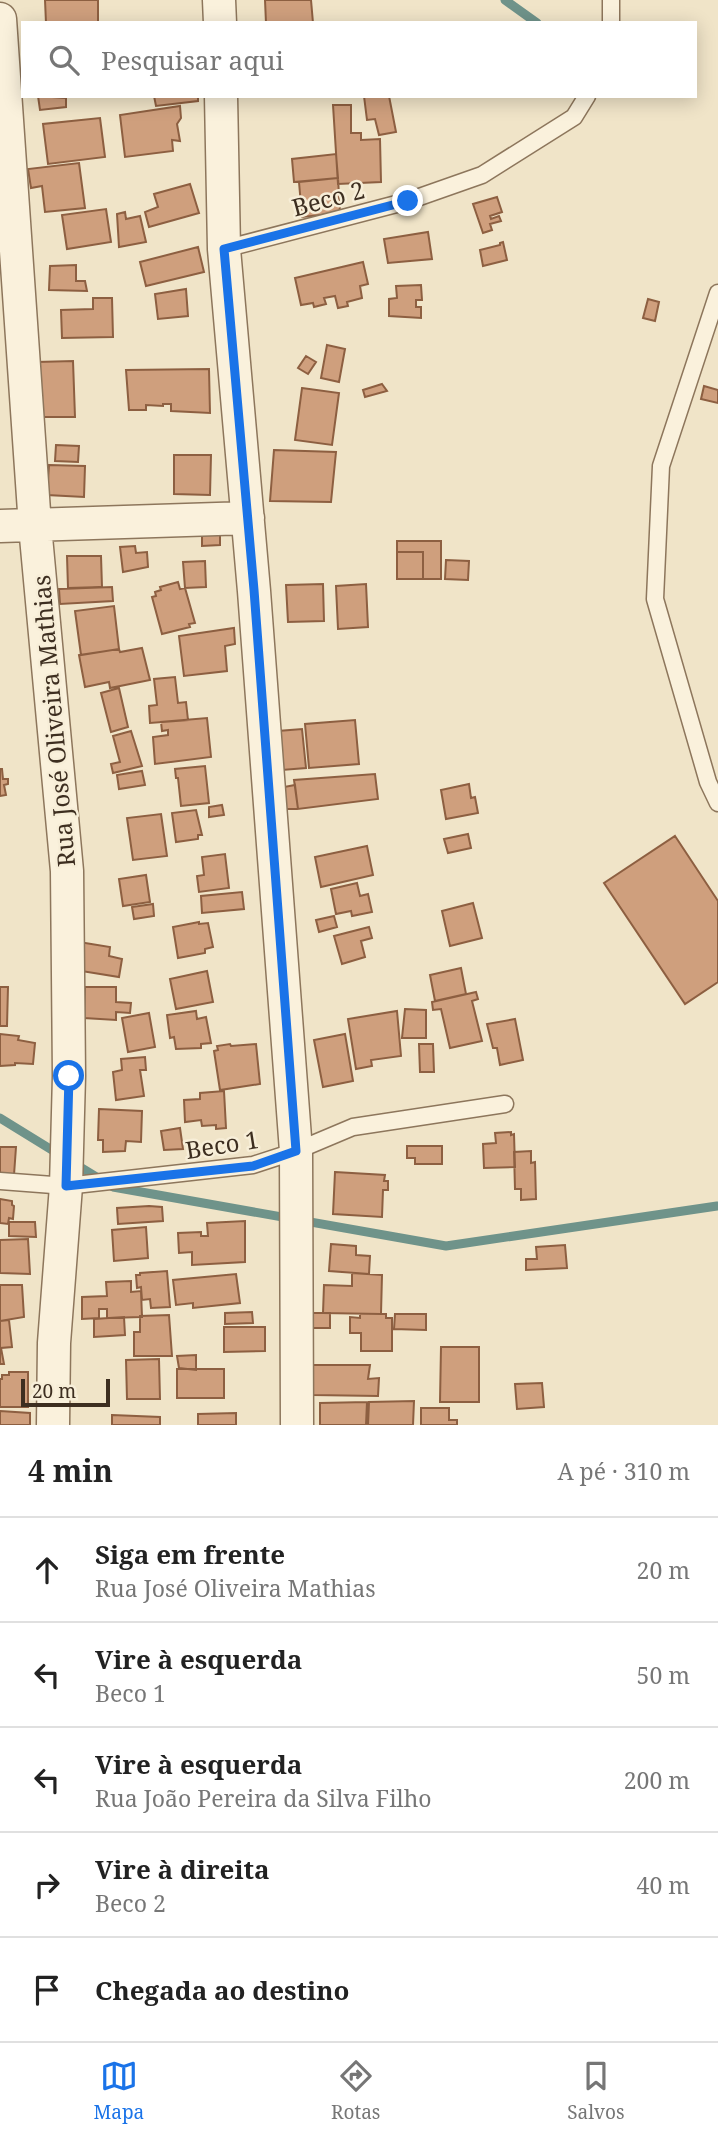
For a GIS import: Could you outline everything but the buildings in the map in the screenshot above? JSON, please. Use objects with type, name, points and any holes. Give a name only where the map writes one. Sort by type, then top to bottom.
[{"type":"street","points":[[219,0],[220,21]]},
{"type":"street","name":"Rua José Oliveira Mathias","points":[[0,19],[35,526],[67,871],[69,1076],[66,1186],[54,1343],[53,1425]]},
{"type":"street","points":[[221,98],[224,249],[296,1151],[297,1425]]},
{"type":"street","points":[[0,526],[247,518]]},
{"type":"lane","points":[[611,0],[611,21]]},
{"type":"lane","name":"Beco 2","points":[[224,249],[408,201],[482,175],[574,117],[586,98]]},
{"type":"lane","points":[[718,293],[661,466],[655,599],[708,782],[718,803]]},
{"type":"lane","name":"Beco 1","points":[[0,1181],[66,1186],[253,1166],[353,1128],[505,1104]]},
{"type":"waterway","points":[[505,0],[534,21]]},
{"type":"waterway","points":[[0,1118],[60,1155]]},
{"type":"waterway","points":[[72,1162],[113,1187],[446,1246],[717,1206]]},
{"type":"route","points":[[69,1076],[66,1186],[253,1166],[296,1151],[254,590],[224,249],[408,201]]}]
